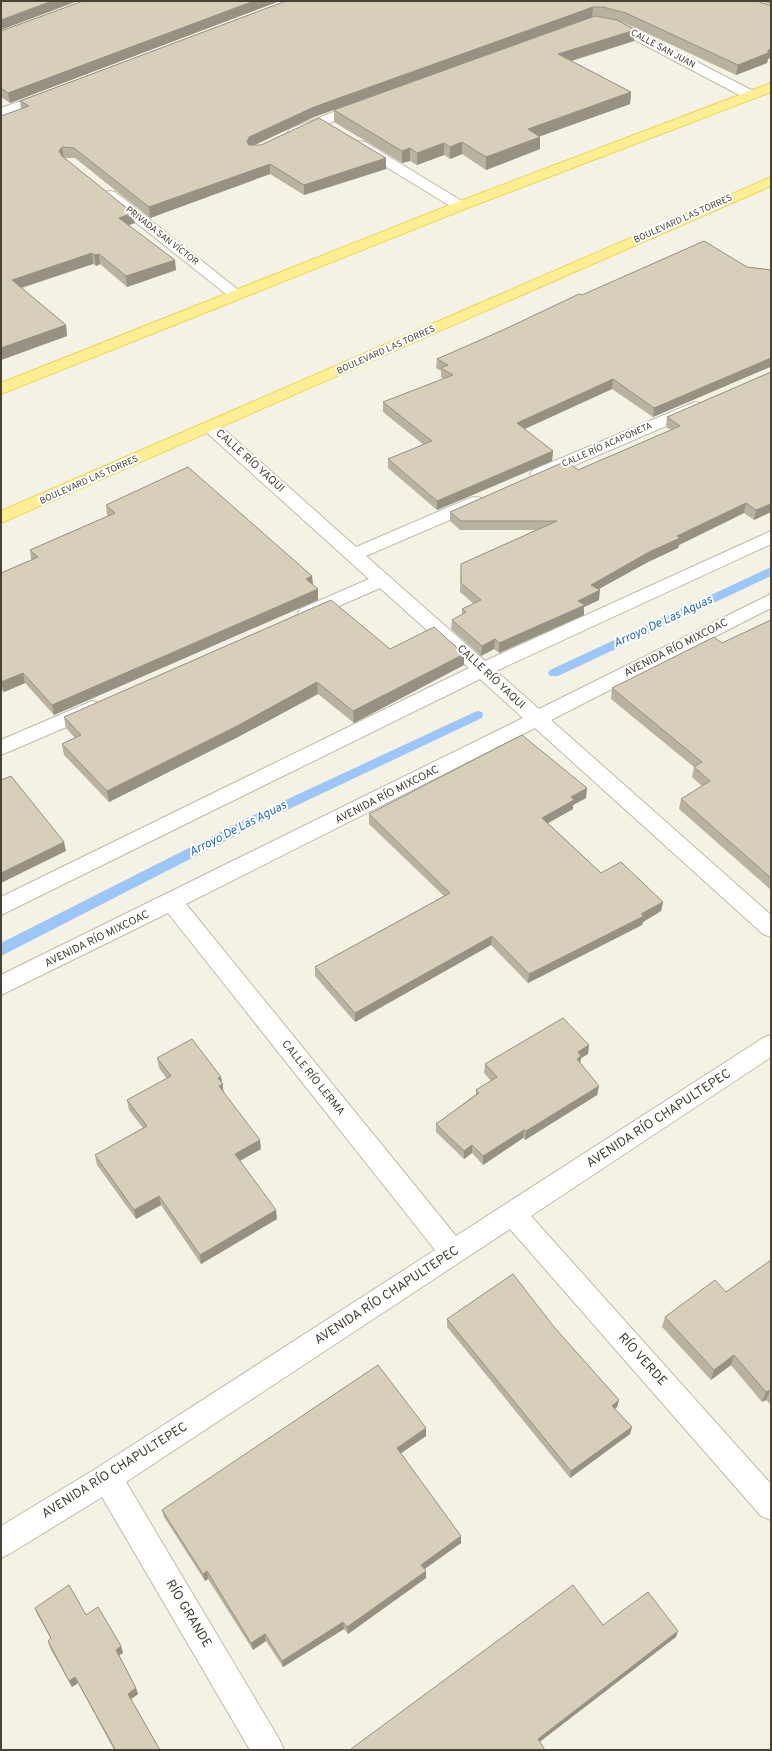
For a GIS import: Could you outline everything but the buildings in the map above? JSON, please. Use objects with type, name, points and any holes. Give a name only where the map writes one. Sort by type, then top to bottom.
[{"type":"main road","points":[[1,390],[460,206],[771,88]]},
{"type":"main road","name":"BOULEVARD LAS TORRES","points":[[1,518],[771,181]]},
{"type":"street","name":"CALLE SAN JUAN","points":[[593,22],[602,22],[620,27],[750,96]]},
{"type":"street","points":[[4,109],[64,89]]},
{"type":"street","points":[[284,137],[320,121],[372,102]]},
{"type":"street","points":[[320,121],[333,129]]},
{"type":"street","points":[[346,137],[460,206]]},
{"type":"street","name":"PRIVADA SAN VÍCTOR","points":[[100,187],[236,295]]},
{"type":"street","name":"CALLE RÍO ACAPONETA","points":[[523,481],[713,399]]},
{"type":"street","name":"CALLE RÍO YAQUI","points":[[211,427],[484,669],[537,719],[771,928]]},
{"type":"street","points":[[355,554],[494,494]]},
{"type":"street","points":[[1,907],[484,669],[771,537]]},
{"type":"street","points":[[289,621],[383,580]]},
{"type":"street","name":"AVENIDA RÍO MIXCOAC","points":[[1,986],[172,902],[771,600]]},
{"type":"street","points":[[1,748],[109,700]]},
{"type":"street","name":"CALLE RÍO LERMA","points":[[172,902],[453,1253]]},
{"type":"street","name":"AVENIDA RÍO CHAPULTEPEC","points":[[1,1543],[107,1478],[771,1045]]},
{"type":"street","name":"RÍO VERDE","points":[[513,1214],[771,1506]]},
{"type":"street","name":"RÍO GRANDE","points":[[107,1478],[268,1750]]},
{"type":"waterway","name":"Arroyo De Las Aguas","points":[[554,673],[771,571]]},
{"type":"waterway","name":"Arroyo De Las Aguas","points":[[1,950],[265,815],[477,715]]}]
